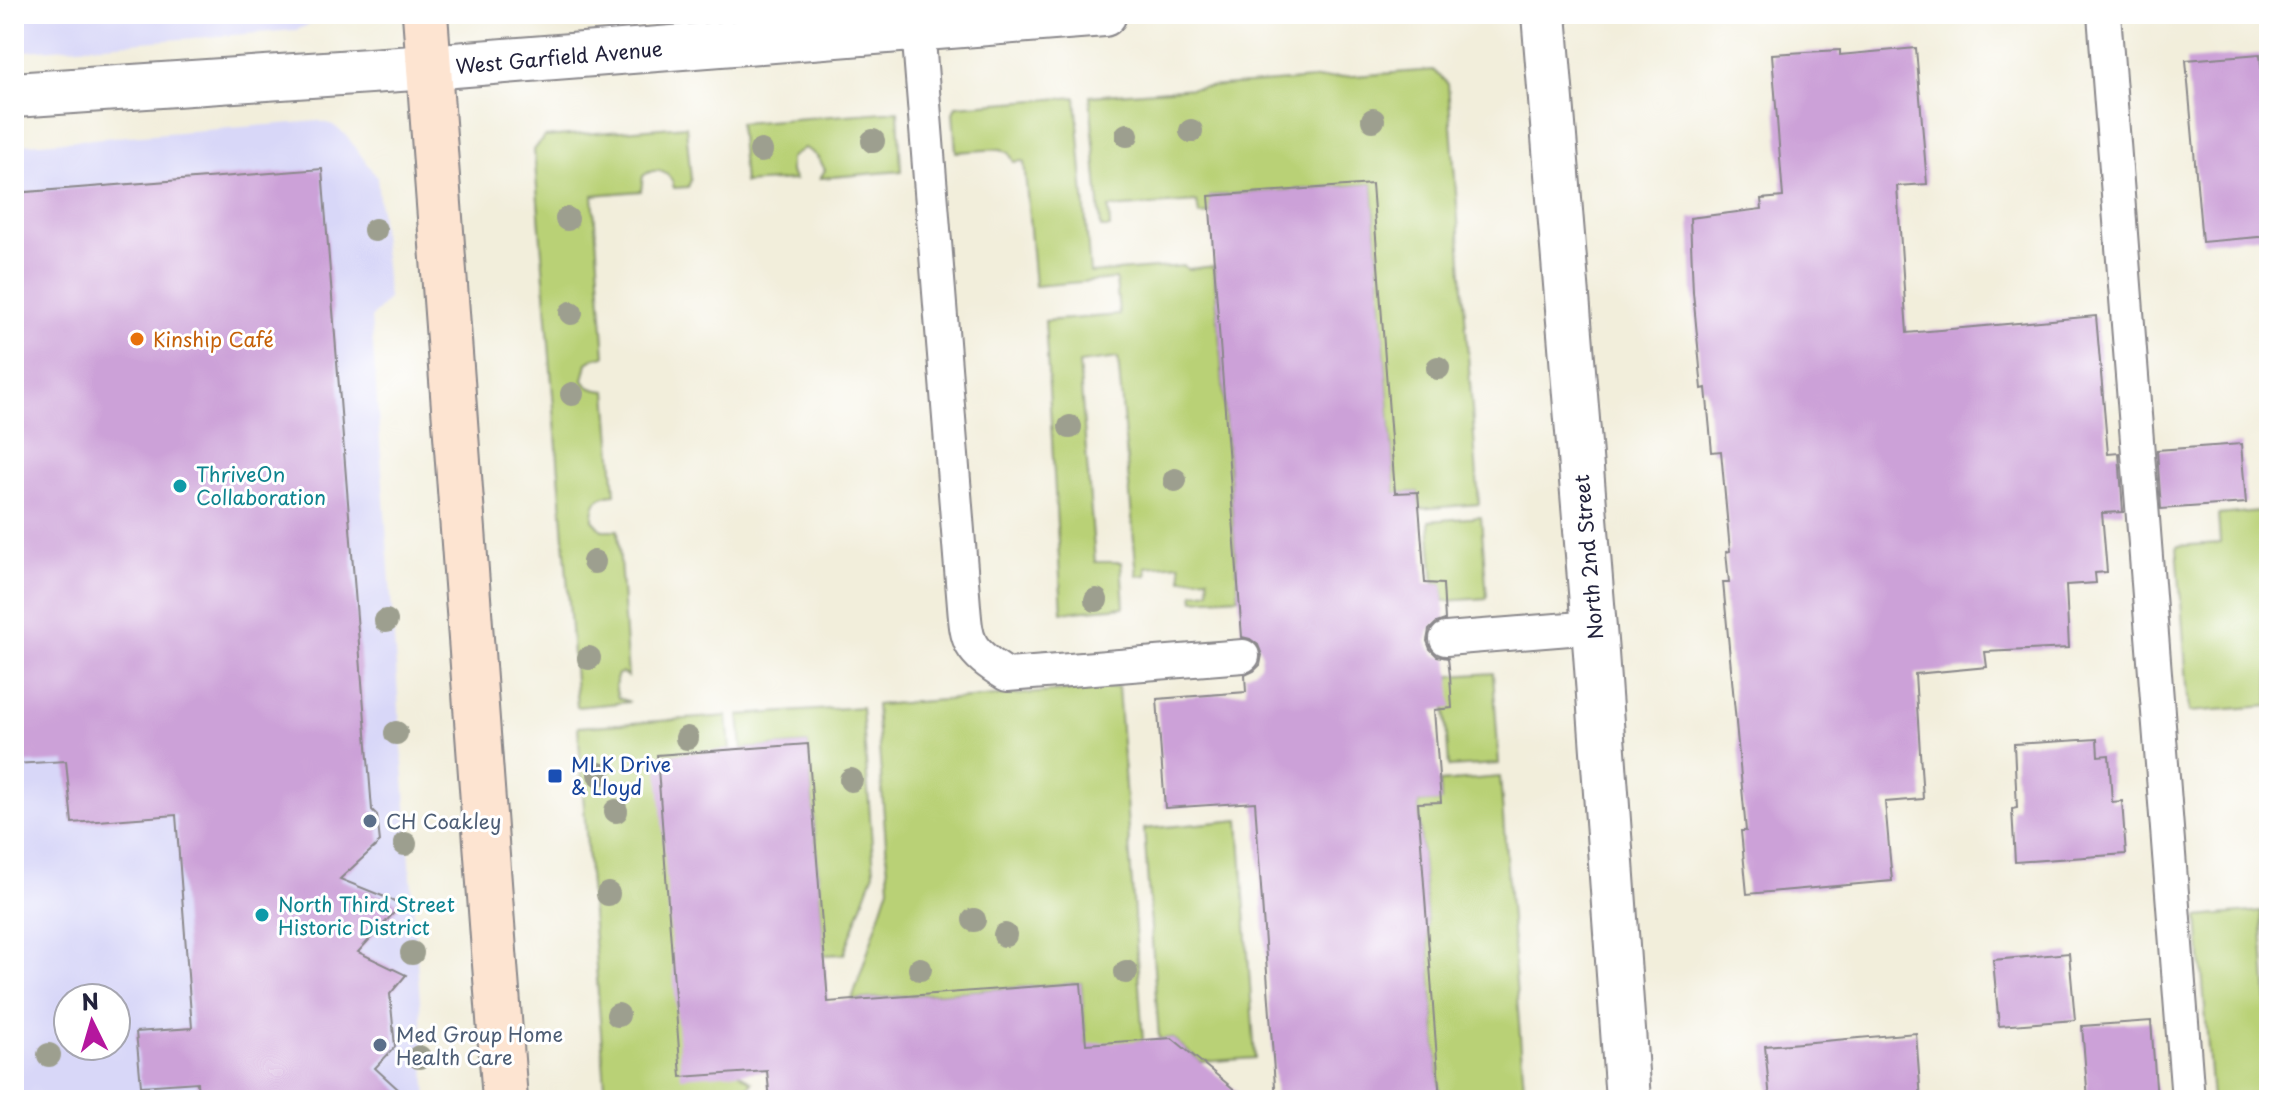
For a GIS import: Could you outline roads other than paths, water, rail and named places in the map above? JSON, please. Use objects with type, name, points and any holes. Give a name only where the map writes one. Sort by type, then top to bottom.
[{"type":"main road","points":[[425,14],[505,1100]]},
{"type":"street","name":"West Garfield Avenue","points":[[14,95],[429,67],[918,28],[987,19],[1104,14]]},
{"type":"street","name":"North 2nd Street","points":[[1544,14],[1594,627],[1628,1100]]},
{"type":"lane","points":[[2104,14],[2188,1100]]},
{"type":"lane","points":[[918,28],[967,636],[972,649],[1007,675],[1243,656]]},
{"type":"lane","points":[[1446,639],[1594,627]]},
{"type":"place","name":"Kinship Café","points":[[137,339]]},
{"type":"place","name":"ThriveOn Collaboration","points":[[180,486]]},
{"type":"place","name":"MLK Drive & Lloyd","points":[[555,776]]},
{"type":"place","name":"CH Coakley","points":[[370,821]]},
{"type":"place","name":"North Third Street Historic District","points":[[262,915]]},
{"type":"place","name":"Med Group Home Health Care","points":[[380,1045]]}]
